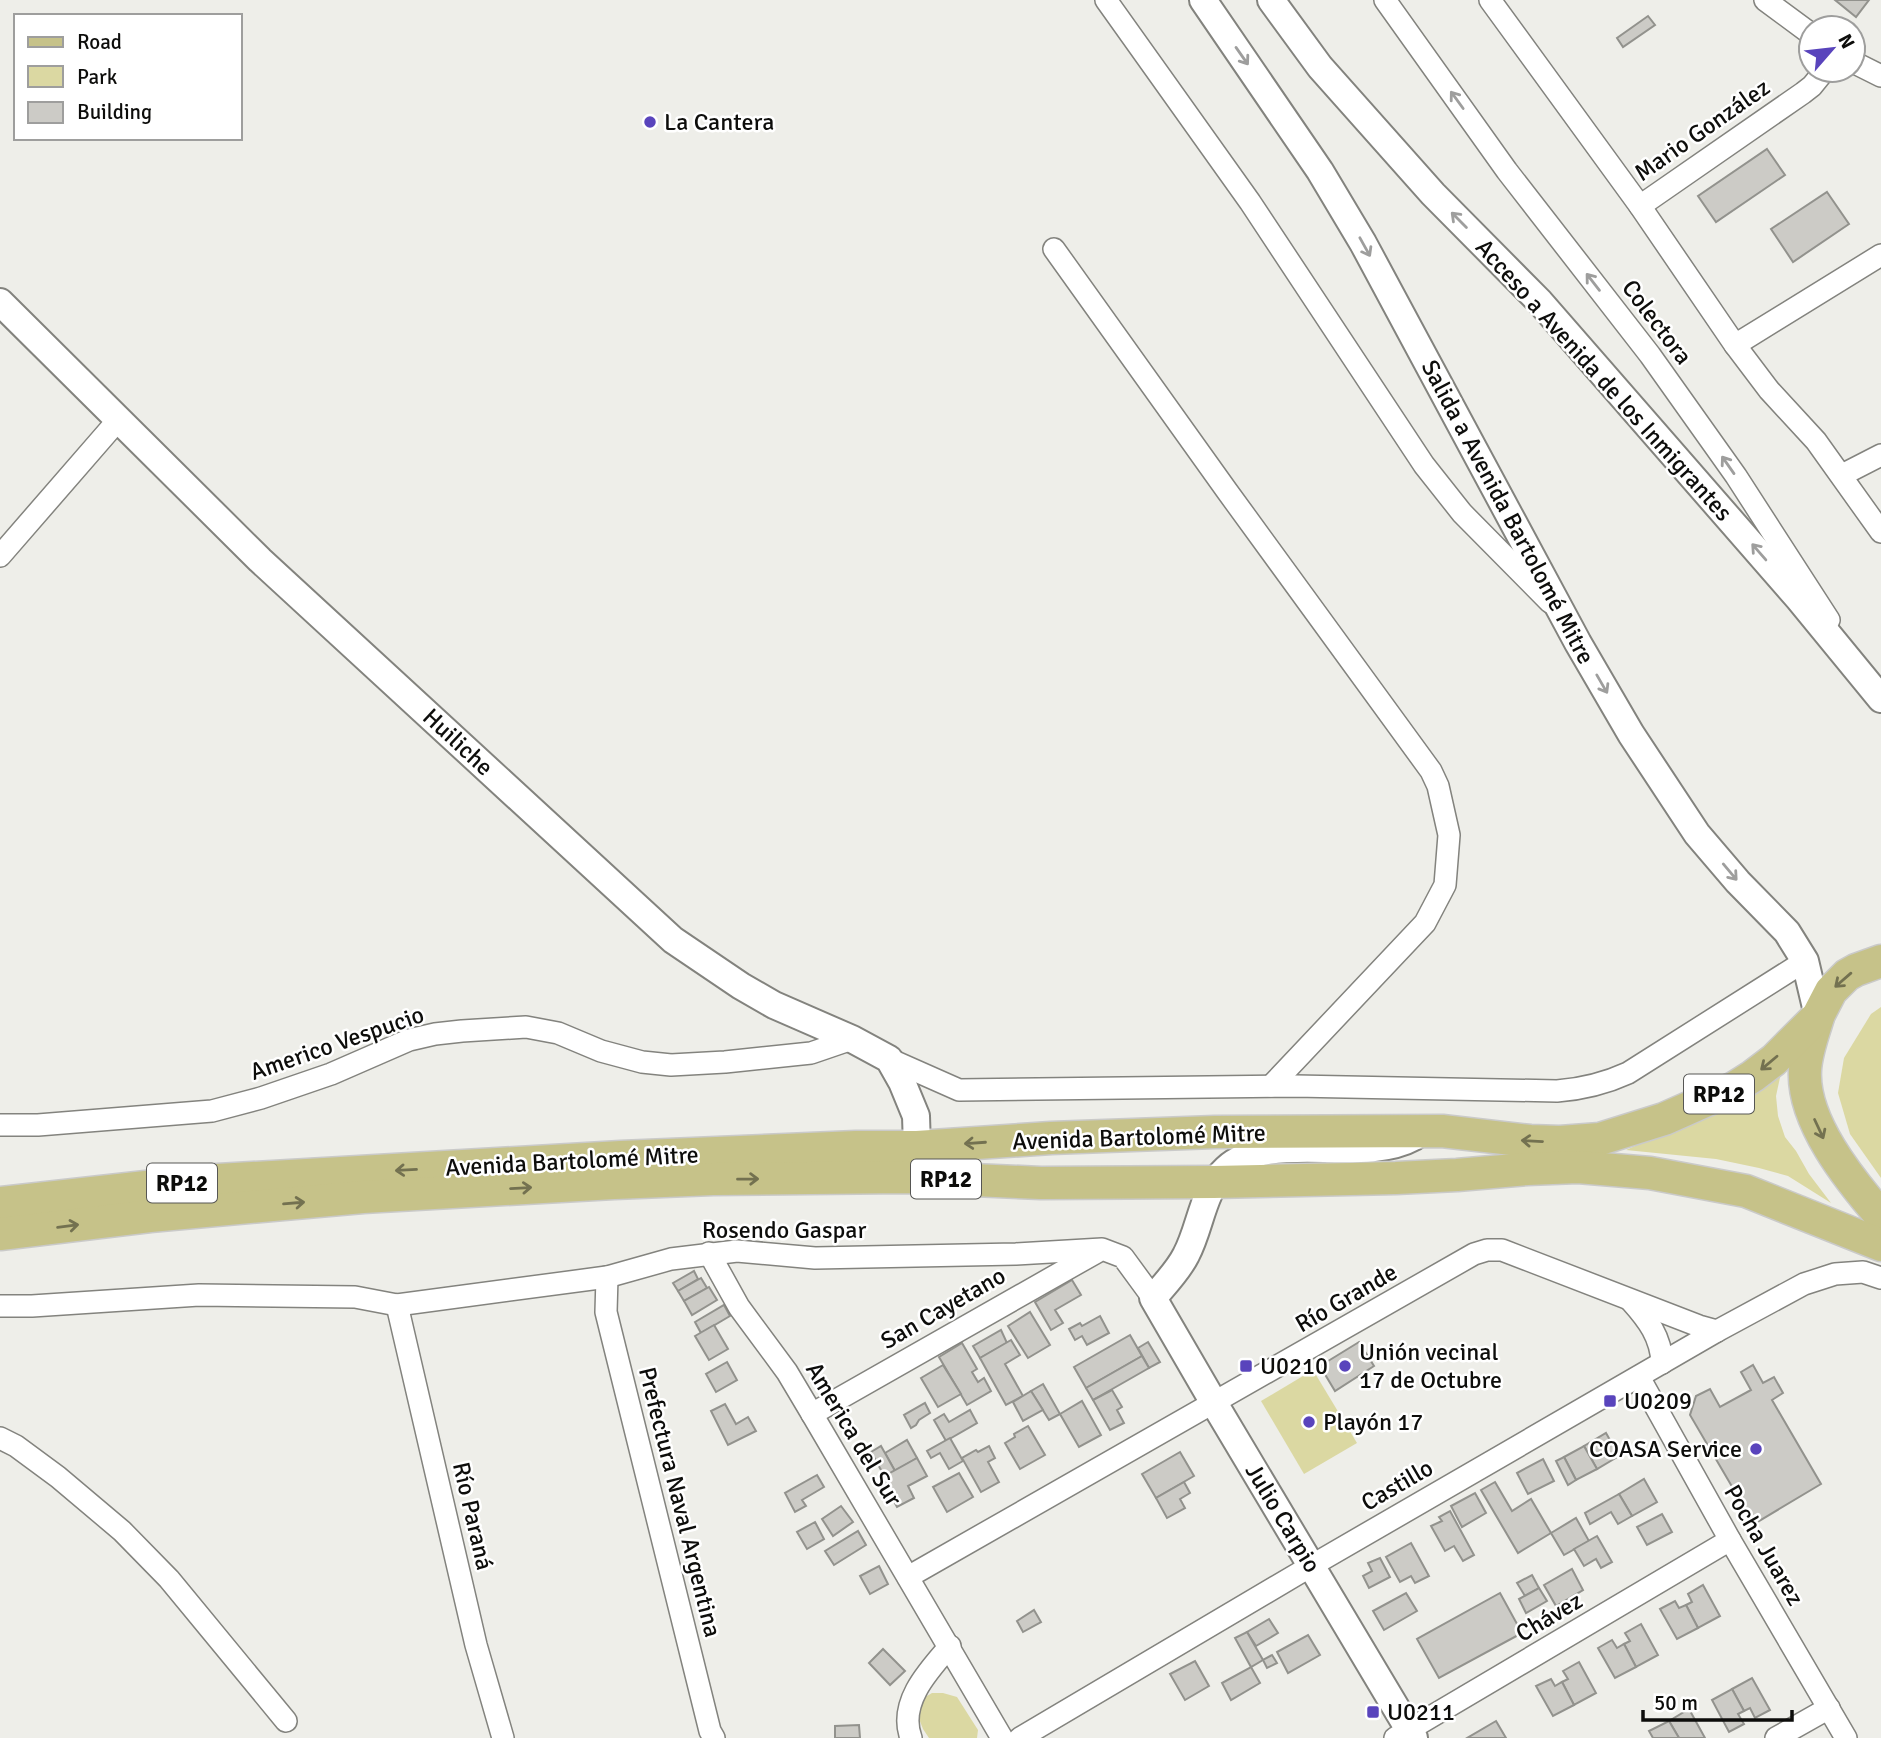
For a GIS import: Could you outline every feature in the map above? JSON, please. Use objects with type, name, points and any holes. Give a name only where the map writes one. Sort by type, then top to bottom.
[{"type":"main road","name":"Avenida Bartolomé Mitre","points":[[0,1203],[200,1181],[621,1157],[917,1147],[1051,1138],[1215,1132],[1424,1131],[1530,1141],[1600,1139],[1642,1127],[1734,1088],[1753,1076],[1774,1060],[1818,1016],[1831,991],[1847,975],[1881,961]]},
{"type":"main road","name":"RP12","points":[[1818,1016],[1804,1073],[1811,1110],[1823,1138],[1859,1191],[1881,1216]]},
{"type":"main road","name":"Avenida Bartolomé Mitre","points":[[0,1234],[150,1216],[363,1197],[614,1183],[894,1177],[1041,1183],[1214,1182],[1396,1178],[1578,1167],[1650,1173],[1746,1191],[1881,1245]]},
{"type":"street","points":[[1106,0],[1250,202],[1424,465],[1462,513],[1563,615]]},
{"type":"street","name":"Salida a Avenida Bartolomé Mitre","points":[[1203,0],[1313,160],[1363,243],[1563,615],[1631,734],[1698,834],[1738,882],[1787,932],[1805,961],[1818,1016]]},
{"type":"street","name":"Acceso a Avenida de los Inmigrantes","points":[[1271,0],[1321,67],[1433,194],[1540,302],[1800,599],[1877,693]]},
{"type":"street","name":"Colectora","points":[[1385,0],[1507,171],[1658,366],[1736,476],[1877,693]]},
{"type":"street","name":"Colectora","points":[[1490,0],[1640,205],[1735,345],[1769,390],[1816,441],[1881,532]]},
{"type":"street","points":[[1765,0],[1797,24]]},
{"type":"street","name":"Mario González","points":[[1640,205],[1814,84]]},
{"type":"street","points":[[1054,249],[1431,771],[1438,786],[1449,835],[1445,885],[1425,923],[1271,1086]]},
{"type":"street","points":[[1735,345],[1881,255]]},
{"type":"street","name":"Huiliche","points":[[0,302],[260,560],[673,940],[774,1005],[852,1039],[889,1059]]},
{"type":"street","points":[[0,556],[119,419]]},
{"type":"street","points":[[1842,475],[1881,455]]},
{"type":"street","points":[[889,1059],[959,1090],[1271,1086],[1579,1090],[1604,1084],[1628,1073],[1805,961]]},
{"type":"street","name":"Americo Vespucio","points":[[0,1125],[38,1125],[212,1111],[261,1098],[331,1074],[409,1040],[462,1031],[526,1027],[558,1032],[601,1051],[642,1062],[671,1065],[811,1053],[852,1039]]},
{"type":"street","points":[[889,1059],[916,1116],[917,1147]]},
{"type":"street","points":[[1102,1249],[1124,1257],[1153,1298],[1187,1254],[1214,1182],[1229,1166],[1252,1154],[1289,1149],[1375,1148],[1407,1140],[1424,1131]]},
{"type":"street","name":"Rosendo Gaspar","points":[[0,1306],[199,1295],[355,1297],[397,1305],[607,1277],[671,1259],[709,1253],[737,1251],[815,1258],[1016,1254],[1102,1249]]},
{"type":"street","name":"San Cayetano","points":[[812,1413],[1102,1249]]},
{"type":"street","name":"Río Grande","points":[[908,1577],[1474,1254],[1487,1250],[1502,1250],[1717,1331]]},
{"type":"street","name":"America del Sur","points":[[709,1253],[739,1307],[787,1372],[812,1413],[1002,1738]]},
{"type":"street","name":"Castillo","points":[[1020,1738],[1311,1566],[1717,1331],[1804,1284],[1835,1274],[1863,1272],[1881,1278]]},
{"type":"street","name":"Prefectura Naval Argentina","points":[[607,1277],[606,1312],[709,1735]]},
{"type":"street","name":"Julio Carpio","points":[[1153,1298],[1311,1566],[1406,1735]]},
{"type":"street","points":[[1629,1299],[1648,1320],[1655,1333],[1662,1363]]},
{"type":"street","name":"Río Paraná","points":[[397,1305],[476,1645],[503,1738]]},
{"type":"street","name":"Pocha Juarez","points":[[1639,1377],[1730,1540],[1846,1738]]},
{"type":"street","points":[[0,1437],[58,1477],[122,1531],[169,1580],[286,1721]]},
{"type":"street","name":"Chávez","points":[[1406,1735],[1730,1540]]},
{"type":"street","points":[[476,1645],[492,1738]]},
{"type":"street","points":[[911,1738],[907,1727],[912,1698],[928,1672],[950,1646]]},
{"type":"street","points":[[1776,1738],[1829,1708]]},
{"type":"green space","points":[[1881,1007],[1881,1178],[1850,1134],[1838,1093],[1844,1058],[1871,1014]]},
{"type":"green space","points":[[1781,1073],[1776,1096],[1778,1116],[1785,1137],[1831,1203],[1788,1176],[1759,1168],[1716,1159],[1626,1150],[1651,1139]]},
{"type":"green space","name":"Playón 17","points":[[1313,1370],[1357,1443],[1304,1474],[1261,1401]]},
{"type":"green space","points":[[932,1693],[957,1697],[978,1730],[977,1738],[929,1738],[916,1711],[920,1700]]},
{"type":"building","points":[[1835,0],[1869,0],[1858,14],[1852,14]]},
{"type":"building","points":[[1648,16],[1655,25],[1623,47],[1617,38]]},
{"type":"building","points":[[1767,149],[1785,175],[1716,222],[1698,196]]},
{"type":"building","points":[[1827,192],[1849,224],[1793,262],[1771,229]]},
{"type":"building","points":[[694,1271],[698,1279],[678,1291],[673,1283]]},
{"type":"building","points":[[701,1278],[707,1288],[684,1301],[678,1291]]},
{"type":"building","points":[[1072,1280],[1081,1295],[1055,1310],[1063,1323],[1051,1330],[1035,1302]]},
{"type":"building","points":[[709,1287],[717,1300],[692,1315],[684,1301]]},
{"type":"building","points":[[724,1305],[730,1316],[701,1333],[695,1322]]},
{"type":"building","points":[[1030,1312],[1050,1345],[1028,1358],[1008,1326]]},
{"type":"building","points":[[1100,1316],[1109,1333],[1087,1345],[1082,1336],[1075,1340],[1069,1329],[1080,1323],[1082,1326]]},
{"type":"building","points":[[714,1325],[728,1349],[709,1360],[695,1336]]},
{"type":"building","points":[[1001,1330],[1007,1343],[980,1358],[973,1346]]},
{"type":"building","points":[[1130,1335],[1142,1356],[1086,1388],[1074,1367]]},
{"type":"building","points":[[1011,1340],[1020,1355],[1005,1364],[1023,1396],[1006,1405],[980,1358]]},
{"type":"building","points":[[1148,1342],[1160,1362],[1149,1368],[1138,1348]]},
{"type":"building","points":[[1359,1342],[1374,1366],[1335,1391],[1320,1366]]},
{"type":"building","points":[[962,1343],[977,1369],[972,1372],[978,1382],[984,1378],[991,1391],[967,1405],[939,1357]]},
{"type":"building","points":[[1142,1356],[1149,1368],[1093,1400],[1086,1388]]},
{"type":"building","points":[[727,1362],[737,1380],[716,1392],[706,1374]]},
{"type":"building","points":[[943,1365],[961,1394],[938,1407],[921,1378]]},
{"type":"building","name":"COASA Service","points":[[1753,1365],[1763,1383],[1774,1377],[1783,1393],[1772,1400],[1821,1484],[1754,1524],[1690,1415],[1696,1396],[1710,1389],[1720,1407],[1751,1390],[1741,1372]]},
{"type":"building","points":[[1043,1384],[1060,1414],[1049,1420],[1031,1391]]},
{"type":"building","points":[[1112,1390],[1122,1407],[1117,1410],[1124,1423],[1110,1430],[1093,1400]]},
{"type":"building","points":[[1031,1391],[1043,1410],[1023,1421],[1013,1402]]},
{"type":"building","points":[[1082,1401],[1101,1435],[1079,1447],[1060,1414]]},
{"type":"building","points":[[925,1403],[930,1413],[911,1428],[904,1415]]},
{"type":"building","points":[[725,1404],[736,1424],[748,1417],[756,1431],[728,1445],[711,1411]]},
{"type":"building","points":[[970,1410],[977,1423],[946,1441],[934,1420],[944,1414],[949,1422]]},
{"type":"building","points":[[1028,1426],[1045,1455],[1020,1469],[1005,1443]]},
{"type":"building","points":[[1606,1433],[1619,1456],[1597,1469],[1584,1446]]},
{"type":"building","points":[[950,1438],[963,1461],[949,1469],[940,1453],[931,1458],[927,1451]]},
{"type":"building","points":[[907,1440],[917,1458],[895,1471],[885,1453]]},
{"type":"building","points":[[881,1446],[895,1471],[885,1477],[871,1452]]},
{"type":"building","points":[[989,1446],[995,1458],[988,1462],[999,1482],[981,1492],[962,1458]]},
{"type":"building","points":[[1584,1446],[1597,1469],[1576,1480],[1564,1457]]},
{"type":"building","points":[[1180,1452],[1194,1476],[1156,1498],[1142,1474]]},
{"type":"building","points":[[1564,1457],[1576,1480],[1568,1485],[1556,1461]]},
{"type":"building","points":[[917,1458],[927,1476],[908,1486],[914,1498],[897,1507],[881,1478]]},
{"type":"building","points":[[1543,1459],[1554,1481],[1528,1494],[1517,1473]]},
{"type":"building","points":[[959,1473],[973,1497],[947,1512],[933,1487]]},
{"type":"building","points":[[817,1475],[824,1487],[802,1500],[806,1506],[795,1512],[785,1493]]},
{"type":"building","points":[[1644,1479],[1657,1502],[1632,1516],[1619,1494]]},
{"type":"building","points":[[1184,1482],[1190,1493],[1180,1499],[1185,1508],[1167,1518],[1156,1498]]},
{"type":"building","points":[[1495,1482],[1512,1511],[1531,1499],[1551,1533],[1518,1553],[1481,1490]]},
{"type":"building","points":[[1475,1493],[1486,1513],[1462,1527],[1451,1506]]},
{"type":"building","points":[[1619,1494],[1632,1516],[1618,1524],[1611,1512],[1590,1524],[1585,1513]]},
{"type":"building","points":[[841,1506],[853,1522],[833,1536],[822,1519]]},
{"type":"building","points":[[1450,1511],[1474,1555],[1463,1561],[1454,1546],[1445,1551],[1431,1526],[1442,1521],[1439,1517]]},
{"type":"building","points":[[1662,1514],[1672,1532],[1647,1545],[1637,1527]]},
{"type":"building","points":[[1576,1518],[1589,1541],[1564,1555],[1551,1533]]},
{"type":"building","points":[[815,1522],[824,1539],[807,1549],[797,1532]]},
{"type":"building","points":[[858,1531],[866,1545],[834,1565],[825,1551]]},
{"type":"building","points":[[1597,1536],[1612,1562],[1601,1568],[1596,1559],[1584,1566],[1574,1549]]},
{"type":"building","points":[[1411,1543],[1429,1576],[1415,1583],[1411,1576],[1400,1582],[1386,1557]]},
{"type":"building","points":[[1380,1558],[1390,1577],[1369,1588],[1363,1576],[1372,1571],[1368,1563]]},
{"type":"building","points":[[879,1566],[888,1584],[870,1594],[860,1576]]},
{"type":"building","points":[[1572,1569],[1583,1590],[1556,1606],[1544,1585]]},
{"type":"building","points":[[1532,1575],[1539,1588],[1525,1596],[1517,1583]]},
{"type":"building","points":[[1703,1585],[1720,1616],[1698,1628],[1686,1605],[1692,1602],[1688,1594]]},
{"type":"building","points":[[1539,1588],[1547,1601],[1526,1613],[1519,1599]]},
{"type":"building","points":[[1406,1593],[1417,1611],[1384,1630],[1373,1611]]},
{"type":"building","points":[[1500,1593],[1522,1633],[1439,1678],[1417,1639]]},
{"type":"building","points":[[1675,1601],[1679,1608],[1686,1605],[1698,1628],[1677,1639],[1660,1609]]},
{"type":"building","points":[[1034,1610],[1041,1622],[1023,1632],[1017,1621]]},
{"type":"building","points":[[1269,1619],[1278,1633],[1256,1646],[1247,1632]]},
{"type":"building","points":[[1641,1624],[1658,1655],[1636,1667],[1624,1644],[1630,1641],[1625,1633]]},
{"type":"building","points":[[1247,1632],[1263,1660],[1251,1667],[1235,1638]]},
{"type":"building","points":[[1308,1635],[1320,1655],[1288,1673],[1277,1652]]},
{"type":"building","points":[[1612,1640],[1617,1648],[1624,1644],[1636,1667],[1615,1678],[1598,1648]]},
{"type":"building","points":[[883,1649],[905,1671],[890,1685],[869,1663]]},
{"type":"building","points":[[1272,1655],[1277,1663],[1267,1668],[1263,1660]]},
{"type":"building","points":[[1195,1661],[1209,1686],[1185,1700],[1170,1674]]},
{"type":"building","points":[[1579,1662],[1596,1693],[1574,1705],[1562,1682],[1568,1679],[1563,1671]]},
{"type":"building","points":[[1251,1667],[1260,1683],[1231,1700],[1222,1683]]},
{"type":"building","points":[[1752,1678],[1770,1710],[1755,1718],[1750,1708],[1744,1711],[1732,1689]]},
{"type":"building","points":[[1551,1679],[1555,1686],[1562,1682],[1574,1705],[1553,1716],[1536,1686]]},
{"type":"building","points":[[1732,1689],[1744,1711],[1738,1714],[1744,1724],[1729,1732],[1712,1700]]},
{"type":"building","points":[[1689,1709],[1705,1738],[1679,1738],[1669,1721]]},
{"type":"building","points":[[1496,1721],[1506,1738],[1467,1738]]},
{"type":"building","points":[[1669,1721],[1679,1738],[1653,1738],[1649,1731]]},
{"type":"building","points":[[859,1725],[860,1738],[835,1738],[835,1726]]},
{"type":"place","name":"La Cantera","points":[[650,122]]},
{"type":"place","name":"U0210","points":[[1246,1366]]},
{"type":"place","name":"Unión vecinal 17 de Octubre","points":[[1345,1366]]},
{"type":"place","name":"U0209","points":[[1610,1401]]},
{"type":"place","name":"Playón 17","points":[[1309,1422]]},
{"type":"place","name":"COASA Service","points":[[1756,1449]]},
{"type":"place","name":"U0211","points":[[1373,1712]]}]
